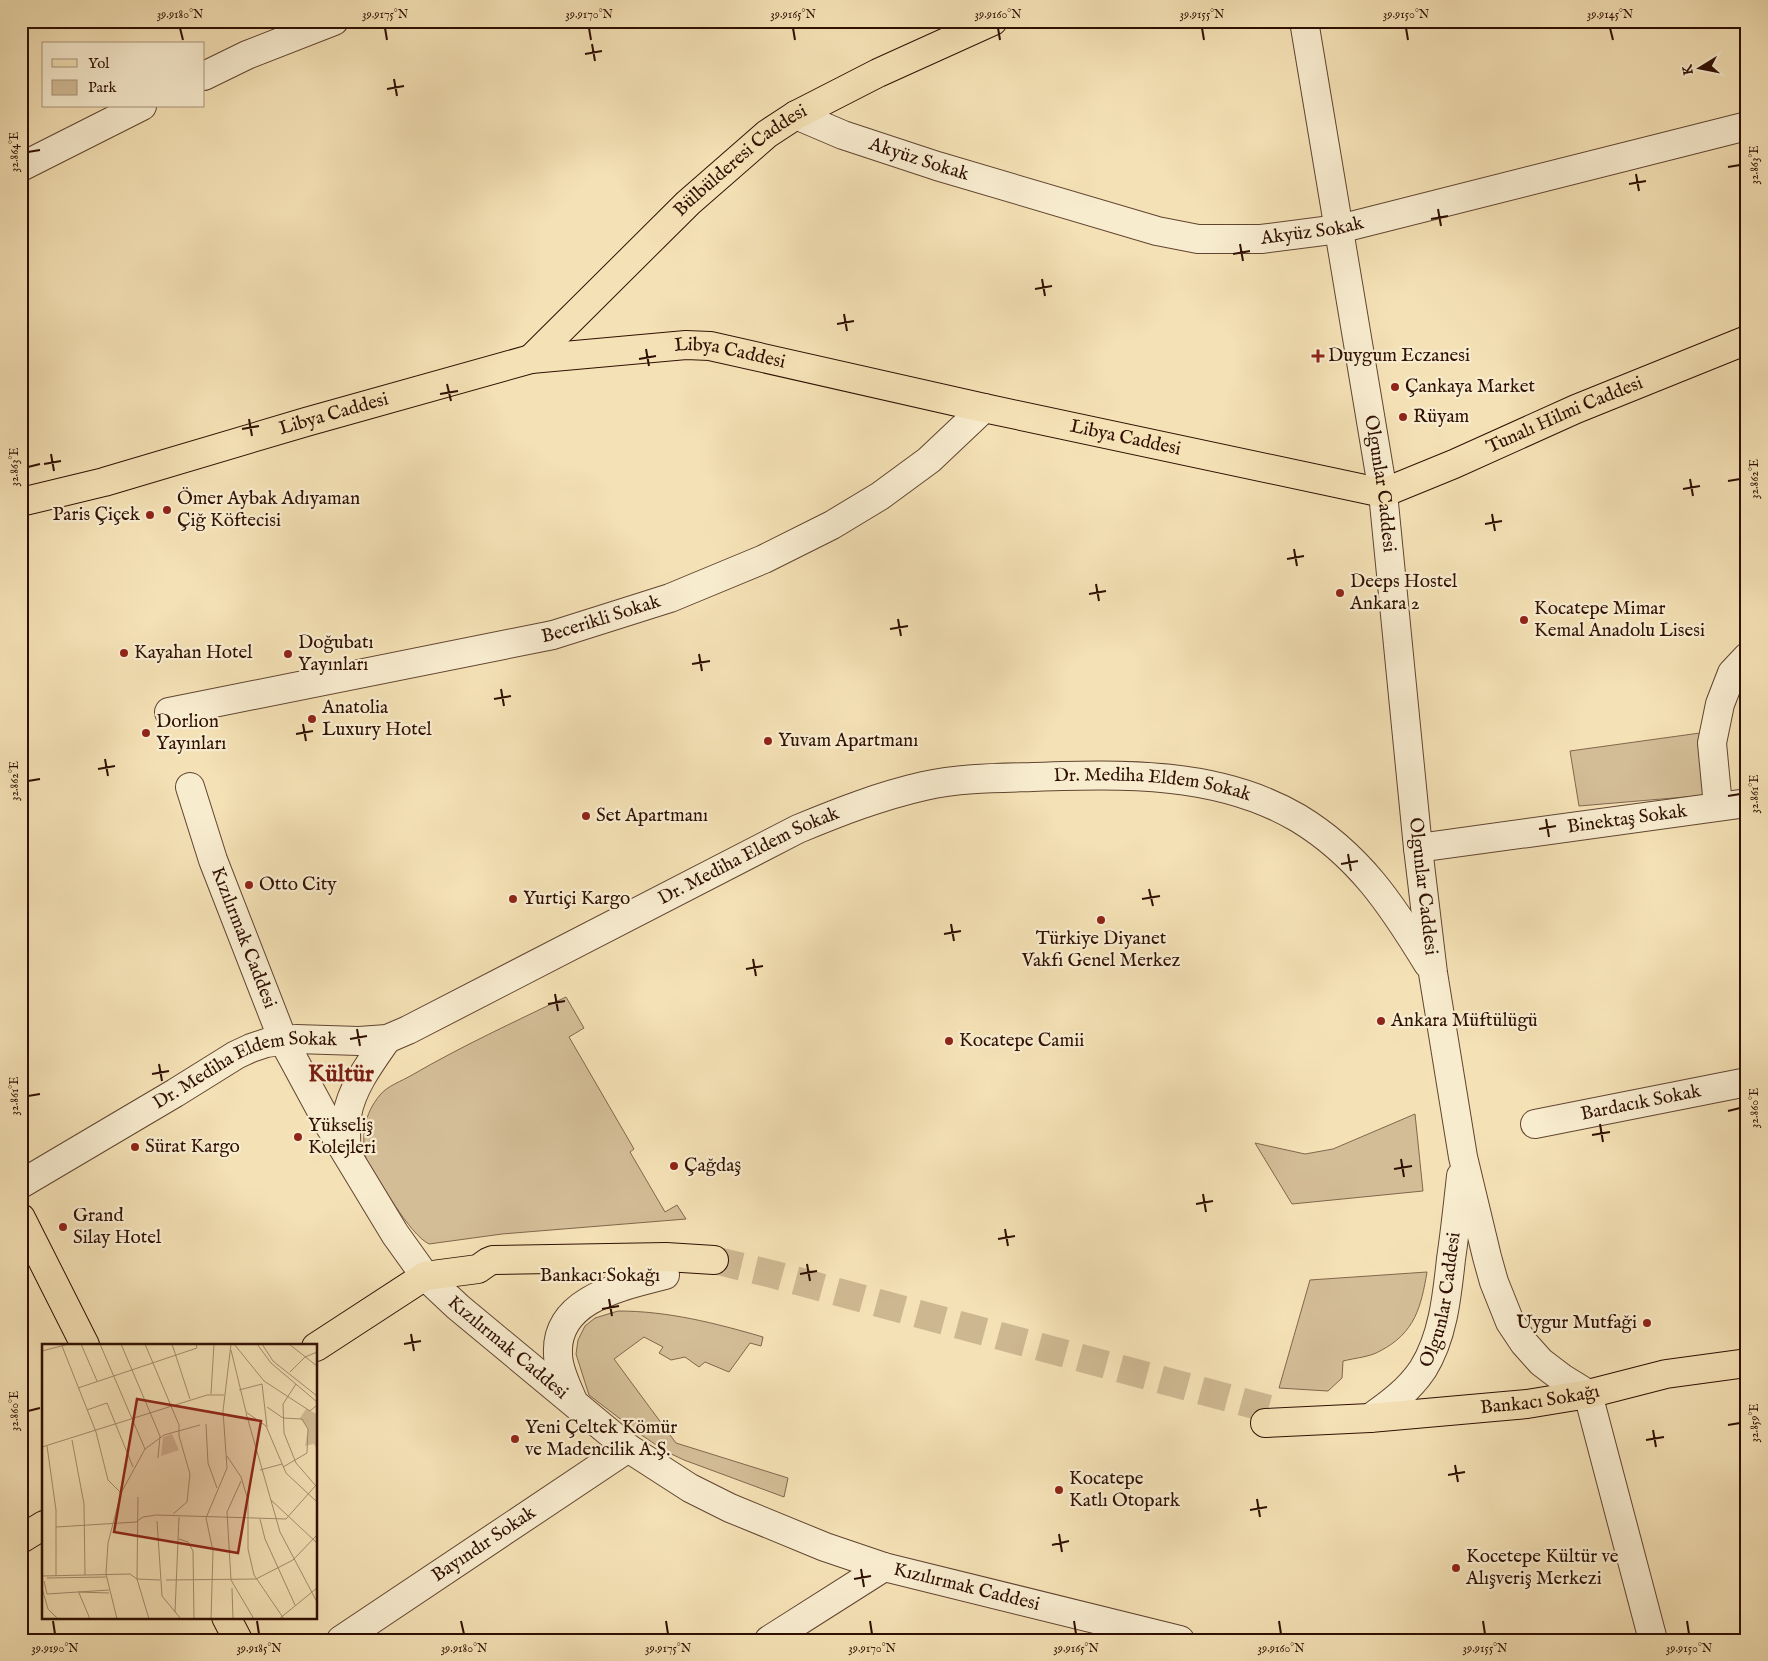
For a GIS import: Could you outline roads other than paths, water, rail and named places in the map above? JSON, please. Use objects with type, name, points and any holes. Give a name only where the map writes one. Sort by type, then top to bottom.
[{"type":"main road","name":"Bülbülderesi Caddesi","points":[[531,359],[688,203],[767,134],[796,115],[878,73],[993,21]]},
{"type":"main road","name":"Tunalı Hilmi Caddesi","points":[[1383,493],[1454,464],[1576,408],[1747,340]]},
{"type":"main road","name":"Libya Caddesi","points":[[21,502],[104,482],[306,422],[531,359],[686,345],[710,346],[984,408],[1383,493]]},
{"type":"main road","points":[[21,1218],[85,1344]]},
{"type":"main road","name":"Bankacı Sokağı","points":[[425,1276],[478,1269],[488,1262],[499,1259],[666,1257],[719,1269],[665,1275],[499,1277],[487,1275],[478,1269]]},
{"type":"main road","points":[[318,1346],[425,1276]]},
{"type":"main road","name":"Bankacı Sokağı","points":[[1267,1416],[1330,1419],[1370,1418],[1527,1404],[1588,1394],[1666,1374],[1747,1363]]},
{"type":"main road","points":[[21,1539],[42,1525]]},
{"type":"main road","points":[[227,1618],[238,1640]]},
{"type":"street","points":[[205,76],[247,56],[334,21]]},
{"type":"street","name":"Olgunlar Caddesi","points":[[1304,21],[1383,493],[1418,848],[1433,973],[1463,1157],[1494,1282],[1510,1322],[1524,1343],[1541,1362],[1588,1394]]},
{"type":"street","points":[[21,167],[138,108]]},
{"type":"street","name":"Akyüz Sokak","points":[[796,115],[843,135],[937,166],[1157,231],[1198,238],[1261,239],[1339,229],[1747,126]]},
{"type":"street","name":"Becerikli Sokak","points":[[169,712],[553,635],[670,598],[764,559],[832,525],[880,496],[929,460],[984,408]]},
{"type":"street","points":[[1718,806],[1712,743],[1720,704],[1732,673],[1747,657]]},
{"type":"street","name":"Dr. Mediha Eldem Sokak","points":[[21,1184],[175,1094],[236,1055],[251,1048],[282,1040],[296,1039],[359,1041],[387,1039],[408,1030],[798,829],[842,810],[888,795],[925,786],[963,780],[1078,776],[1150,777],[1212,784],[1272,805],[1323,835],[1369,876],[1407,929],[1433,973]]},
{"type":"street","name":"Kızılırmak Caddesi","points":[[190,787],[213,860],[282,1040],[347,1155],[395,1234],[425,1276],[458,1307],[628,1448],[690,1488],[730,1508],[825,1547],[884,1568],[1180,1640]]},
{"type":"street","name":"Binektaş Sokak","points":[[1418,848],[1747,803]]},
{"type":"street","points":[[347,1155],[345,1130],[347,1113],[366,1071],[387,1039]]},
{"type":"street","name":"Bardacık Sokak","points":[[1534,1124],[1747,1082]]},
{"type":"street","name":"Olgunlar Caddesi","points":[[1370,1418],[1396,1400],[1409,1387],[1422,1370],[1432,1349],[1441,1321],[1448,1286],[1463,1157]]},
{"type":"street","points":[[572,1401],[560,1370],[558,1356],[560,1334],[572,1314],[584,1303],[598,1295],[665,1275]]},
{"type":"street","points":[[1588,1394],[1653,1640]]},
{"type":"street","name":"Bayındır Sokak","points":[[341,1640],[628,1448]]},
{"type":"street","points":[[769,1640],[884,1568]]},
{"type":"tunnel","points":[[714,1260],[772,1274],[1269,1409]]},
{"type":"place","name":"Duygum Eczanesi","points":[[1318,356]]},
{"type":"place","name":"Çankaya Market","points":[[1395,387]]},
{"type":"place","name":"Rüyam","points":[[1403,417]]},
{"type":"place","name":"Ömer Aybak Adıyaman Çiğ Köftecisi","points":[[167,510]]},
{"type":"place","name":"Paris Çiçek","points":[[150,515]]},
{"type":"place","name":"Deeps Hostel Ankara 2","points":[[1340,593]]},
{"type":"place","name":"Kocatepe Mimar Kemal Anadolu Lisesi","points":[[1524,620]]},
{"type":"place","name":"Kayahan Hotel","points":[[124,653]]},
{"type":"place","name":"Doğubatı Yayınları","points":[[288,654]]},
{"type":"place","name":"Anatolia Luxury Hotel","points":[[312,719]]},
{"type":"place","name":"Dorlion Yayınları","points":[[146,733]]},
{"type":"place","name":"Yuvam Apartmanı","points":[[768,741]]},
{"type":"place","name":"Set Apartmanı","points":[[586,816]]},
{"type":"place","name":"Otto City","points":[[249,885]]},
{"type":"place","name":"Yurtiçi Kargo","points":[[513,899]]},
{"type":"place","name":"Türkiye Diyanet Vakfı Genel Merkez","points":[[1101,920]]},
{"type":"place","name":"Ankara Müftülügü","points":[[1381,1021]]},
{"type":"place","name":"Kocatepe Camii","points":[[949,1041]]},
{"type":"place","name":"Yükseliş Kolejleri","points":[[298,1137]]},
{"type":"place","name":"Sürat Kargo","points":[[135,1147]]},
{"type":"place","name":"Çağdaş","points":[[674,1166]]},
{"type":"place","name":"Grand Silay Hotel","points":[[63,1227]]},
{"type":"place","name":"Uygur Mutfaği","points":[[1647,1323]]},
{"type":"place","name":"Yeni Çeltek Kömür ve Madencilik A.Ş.","points":[[515,1439]]},
{"type":"place","name":"Kocatepe Katlı Otopark","points":[[1059,1490]]},
{"type":"place","name":"Kocetepe Kültür ve Alışveriş Merkezi","points":[[1456,1568]]},
{"type":"district","name":"Kültür","points":[[341,1074]]}]
